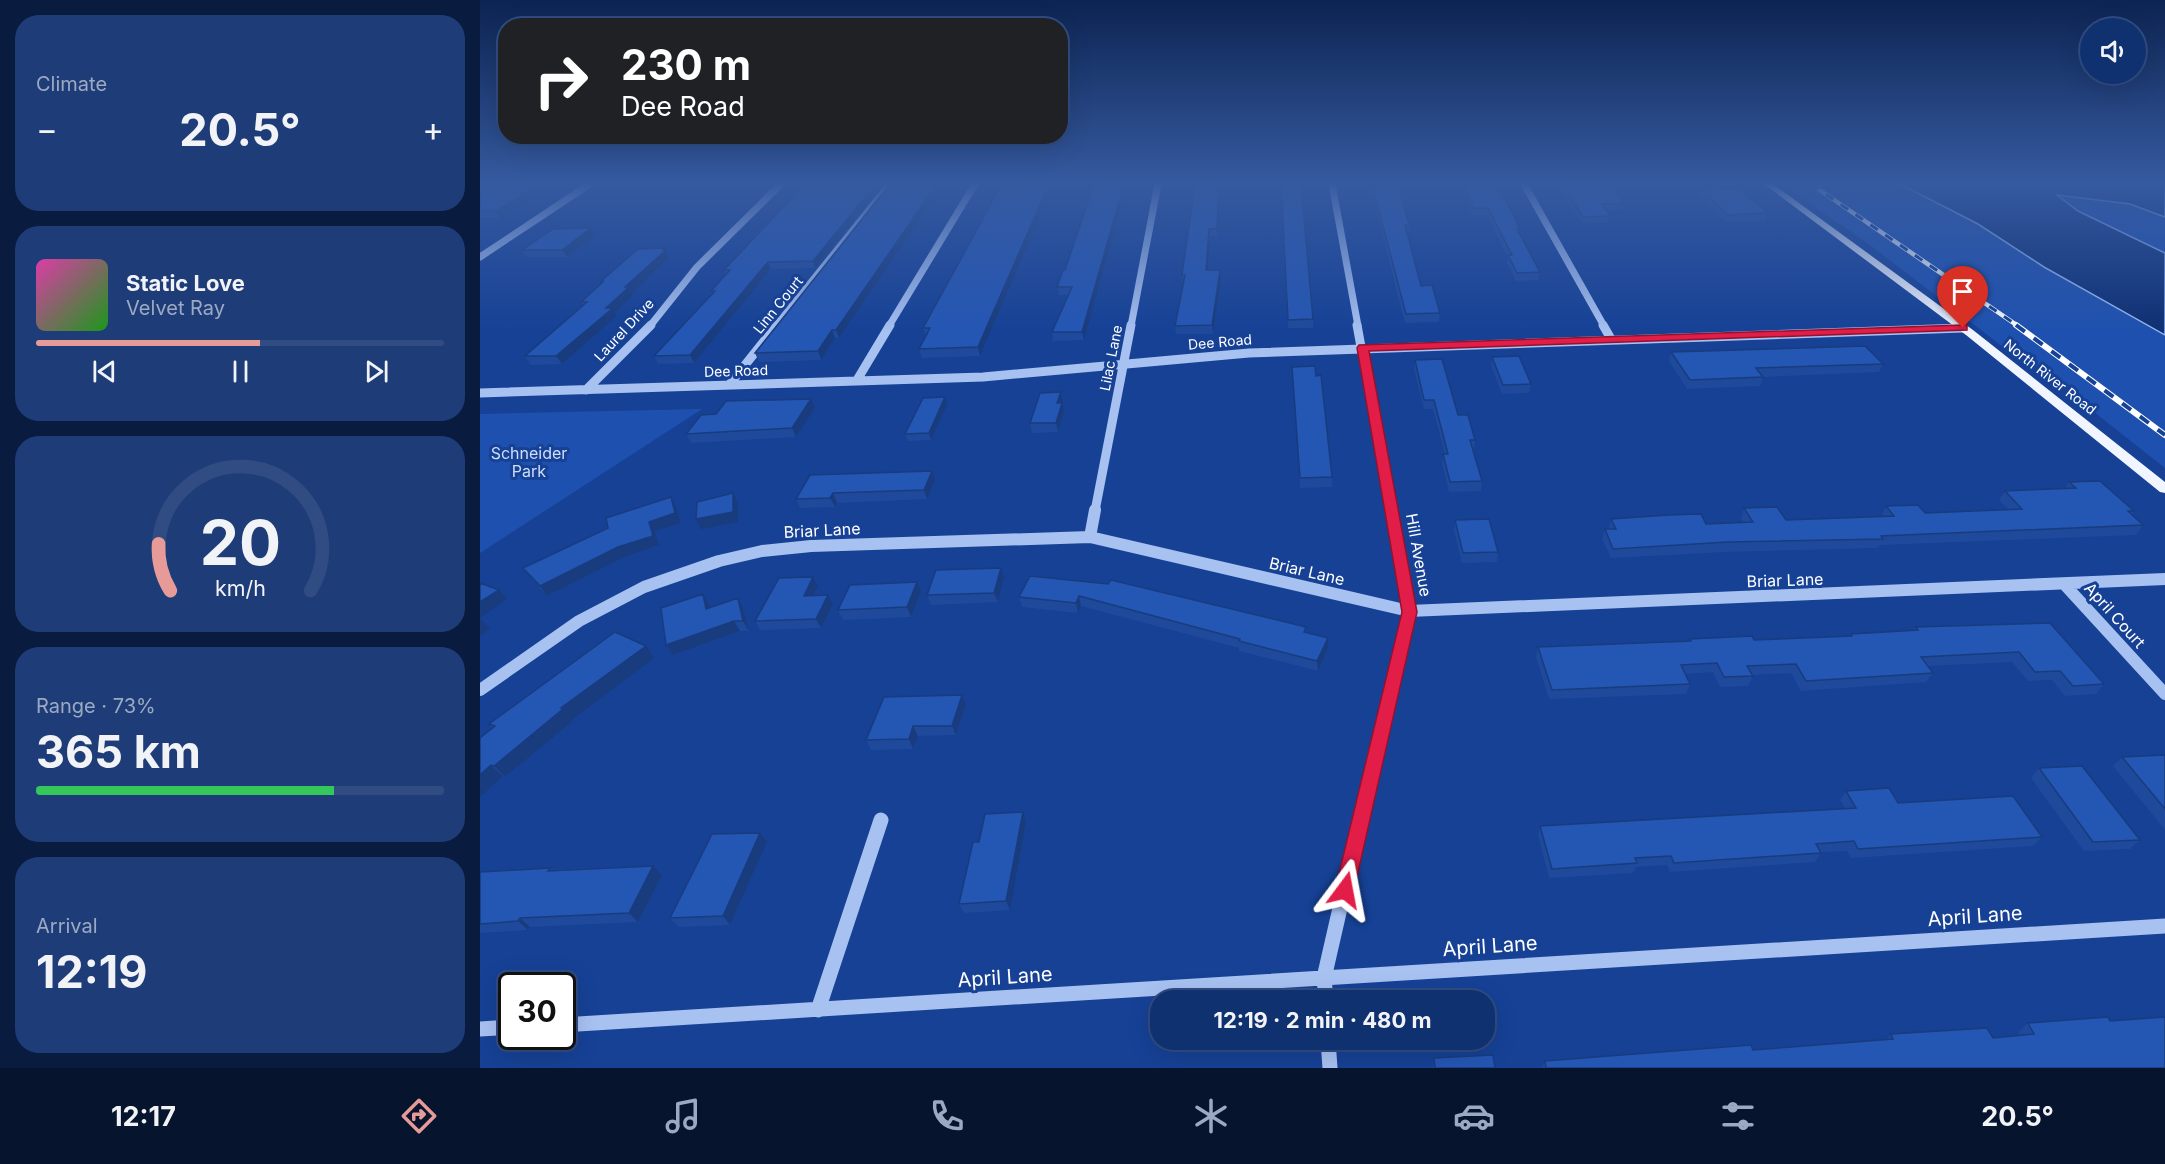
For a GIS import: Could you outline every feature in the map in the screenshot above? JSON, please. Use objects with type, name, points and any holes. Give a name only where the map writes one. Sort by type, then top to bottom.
[{"type":"main road","name":"North River Road","points":[[1838,234],[1963,328],[2165,489]]},
{"type":"street","points":[[480,256],[514,234]]},
{"type":"street","name":"Laurel Drive","points":[[586,390],[655,321],[697,267],[731,234]]},
{"type":"street","name":"Linn Court","points":[[729,385],[850,234]]},
{"type":"street","points":[[857,380],[945,234]]},
{"type":"street","name":"Lilac Lane","points":[[1090,537],[1149,234]]},
{"type":"street","name":"Hill Avenue","points":[[1325,990],[1324,978],[1409,612],[1341,234]]},
{"type":"street","points":[[1552,234],[1611,339]]},
{"type":"street","name":"Dee Road","points":[[480,393],[983,377],[1249,353],[1363,348],[1963,328]]},
{"type":"street","name":"Briar Lane","points":[[480,690],[579,621],[644,587],[719,561],[762,551],[811,546],[1090,537],[1409,612],[2165,579]]},
{"type":"street","name":"April Court","points":[[2065,585],[2165,694]]},
{"type":"street","points":[[818,1010],[881,820]]},
{"type":"street","name":"April Lane","points":[[576,1023],[2165,926]]},
{"type":"street","points":[[480,1029],[498,1028]]},
{"type":"street","points":[[1329,1050],[1330,1068]]},
{"type":"green space","points":[[1854,234],[1993,234],[2044,267],[2165,335],[2165,468],[2047,375],[2028,366]]},
{"type":"green space","points":[[2125,234],[2165,234],[2165,253]]},
{"type":"green space","name":"Schneider Park","points":[[702,409],[480,553],[480,414]]},
{"type":"shaded area","points":[[1993,234],[2125,234],[2165,253],[2165,335],[2044,267]]},
{"type":"building","points":[[546,234],[583,234],[562,250],[522,250]]},
{"type":"building","points":[[758,234],[835,234],[813,261],[768,262],[690,355],[654,356],[715,291],[711,291],[730,270],[724,270]]},
{"type":"building","points":[[850,234],[903,234],[836,330],[832,330],[818,351],[755,353]]},
{"type":"building","points":[[975,234],[1027,234],[978,347],[919,349],[930,328],[923,328]]},
{"type":"building","points":[[1077,234],[1110,234],[1082,332],[1052,332],[1072,287],[1057,287],[1063,270],[1065,270]]},
{"type":"building","points":[[1188,234],[1209,234],[1206,270],[1220,270],[1212,325],[1175,326],[1185,275],[1182,275]]},
{"type":"building","points":[[1284,234],[1305,234],[1313,319],[1288,320]]},
{"type":"building","points":[[1385,234],[1407,234],[1421,286],[1432,285],[1440,313],[1406,314]]},
{"type":"building","points":[[1501,234],[1520,234],[1540,272],[1517,273],[1508,255],[1512,255]]},
{"type":"building","points":[[665,248],[663,250],[666,250],[625,287],[629,287],[606,308],[613,308],[556,356],[525,356],[587,302],[581,302],[638,249]]},
{"type":"building","points":[[1865,346],[1883,364],[1756,368],[1763,377],[1690,380],[1671,352]]},
{"type":"building","points":[[1519,356],[1531,384],[1503,385],[1492,357]]},
{"type":"building","points":[[1442,359],[1458,415],[1468,415],[1475,440],[1470,440],[1482,481],[1450,482],[1443,454],[1448,454],[1434,400],[1424,400],[1415,360]]},
{"type":"building","points":[[1315,366],[1316,376],[1321,375],[1332,477],[1300,478],[1292,367]]},
{"type":"building","points":[[1061,392],[1057,403],[1062,403],[1056,423],[1030,423],[1040,393]]},
{"type":"building","points":[[945,397],[929,433],[905,434],[923,398]]},
{"type":"building","points":[[811,399],[792,428],[686,434],[701,415],[716,414],[726,401]]},
{"type":"building","points":[[932,471],[924,490],[833,493],[830,498],[796,499],[810,475]]},
{"type":"building","points":[[2100,481],[2134,511],[2128,511],[2143,525],[1881,536],[1883,539],[1728,542],[1613,549],[1605,529],[1616,529],[1611,519],[1668,515],[1701,514],[1706,524],[1753,522],[1744,508],[1777,507],[1786,520],[1894,516],[1886,506],[1918,505],[1925,513],[2022,509],[2005,491],[2076,488],[2069,482]]},
{"type":"building","points":[[733,493],[733,512],[696,519],[697,502]]},
{"type":"building","points":[[671,497],[675,513],[649,522],[653,536],[618,547],[540,586],[523,568],[608,528],[606,518]]},
{"type":"building","points":[[1489,519],[1498,552],[1463,553],[1455,520]]},
{"type":"building","points":[[1001,568],[994,593],[927,595],[936,570]]},
{"type":"building","points":[[1030,576],[1108,584],[1111,580],[1306,627],[1304,632],[1328,638],[1317,661],[1079,596],[1076,603],[1019,597]]},
{"type":"building","points":[[813,577],[804,596],[828,595],[816,619],[755,621],[779,578]]},
{"type":"building","points":[[917,582],[907,607],[838,610],[850,585]]},
{"type":"building","points":[[480,583],[499,590],[480,602]]},
{"type":"building","points":[[703,594],[706,609],[738,598],[743,621],[734,621],[666,645],[661,608]]},
{"type":"building","points":[[2050,623],[2104,684],[2073,686],[2060,671],[2035,672],[2019,652],[1921,657],[1933,673],[1806,681],[1796,664],[1747,666],[1753,676],[1724,677],[1717,663],[1681,665],[1690,684],[1552,690],[1538,647],[1691,641],[1690,639],[1752,636],[1754,640],[1852,636],[1851,634],[1918,630],[1916,627]]},
{"type":"building","points":[[615,632],[646,646],[561,708],[563,709],[480,775],[480,738],[495,726],[489,724]]},
{"type":"building","points":[[962,695],[952,726],[913,726],[909,739],[866,740],[884,697]]},
{"type":"building","points":[[2165,755],[2165,809],[2122,757]]},
{"type":"building","points":[[2082,766],[2140,840],[2093,842],[2039,768]]},
{"type":"building","points":[[1889,788],[1898,803],[2013,796],[2042,837],[1858,849],[1854,841],[1816,844],[1821,853],[1674,863],[1671,856],[1635,858],[1637,863],[1552,869],[1540,826],[1856,808],[1846,791]]},
{"type":"building","points":[[1023,812],[1006,901],[959,904],[973,842],[979,842],[985,814]]},
{"type":"building","points":[[760,833],[723,916],[670,918],[712,834]]},
{"type":"building","points":[[653,866],[629,913],[520,918],[518,921],[480,924],[480,872]]},
{"type":"building","points":[[2108,1017],[2110,1021],[2165,1017],[2165,1068],[1546,1068],[1545,1061],[1751,1045],[1753,1050],[1893,1039],[1891,1034],[1987,1028],[1993,1038],[2034,1034],[2028,1023]]},
{"type":"building","points":[[1493,1055],[1495,1068],[1435,1068],[1434,1058]]},
{"type":"railway","points":[[1884,234],[2018,326]]},
{"type":"railway","points":[[2016,325],[2165,435]]},
{"type":"route","points":[[1345,890],[1409,612],[1363,348],[1963,328]]}]
